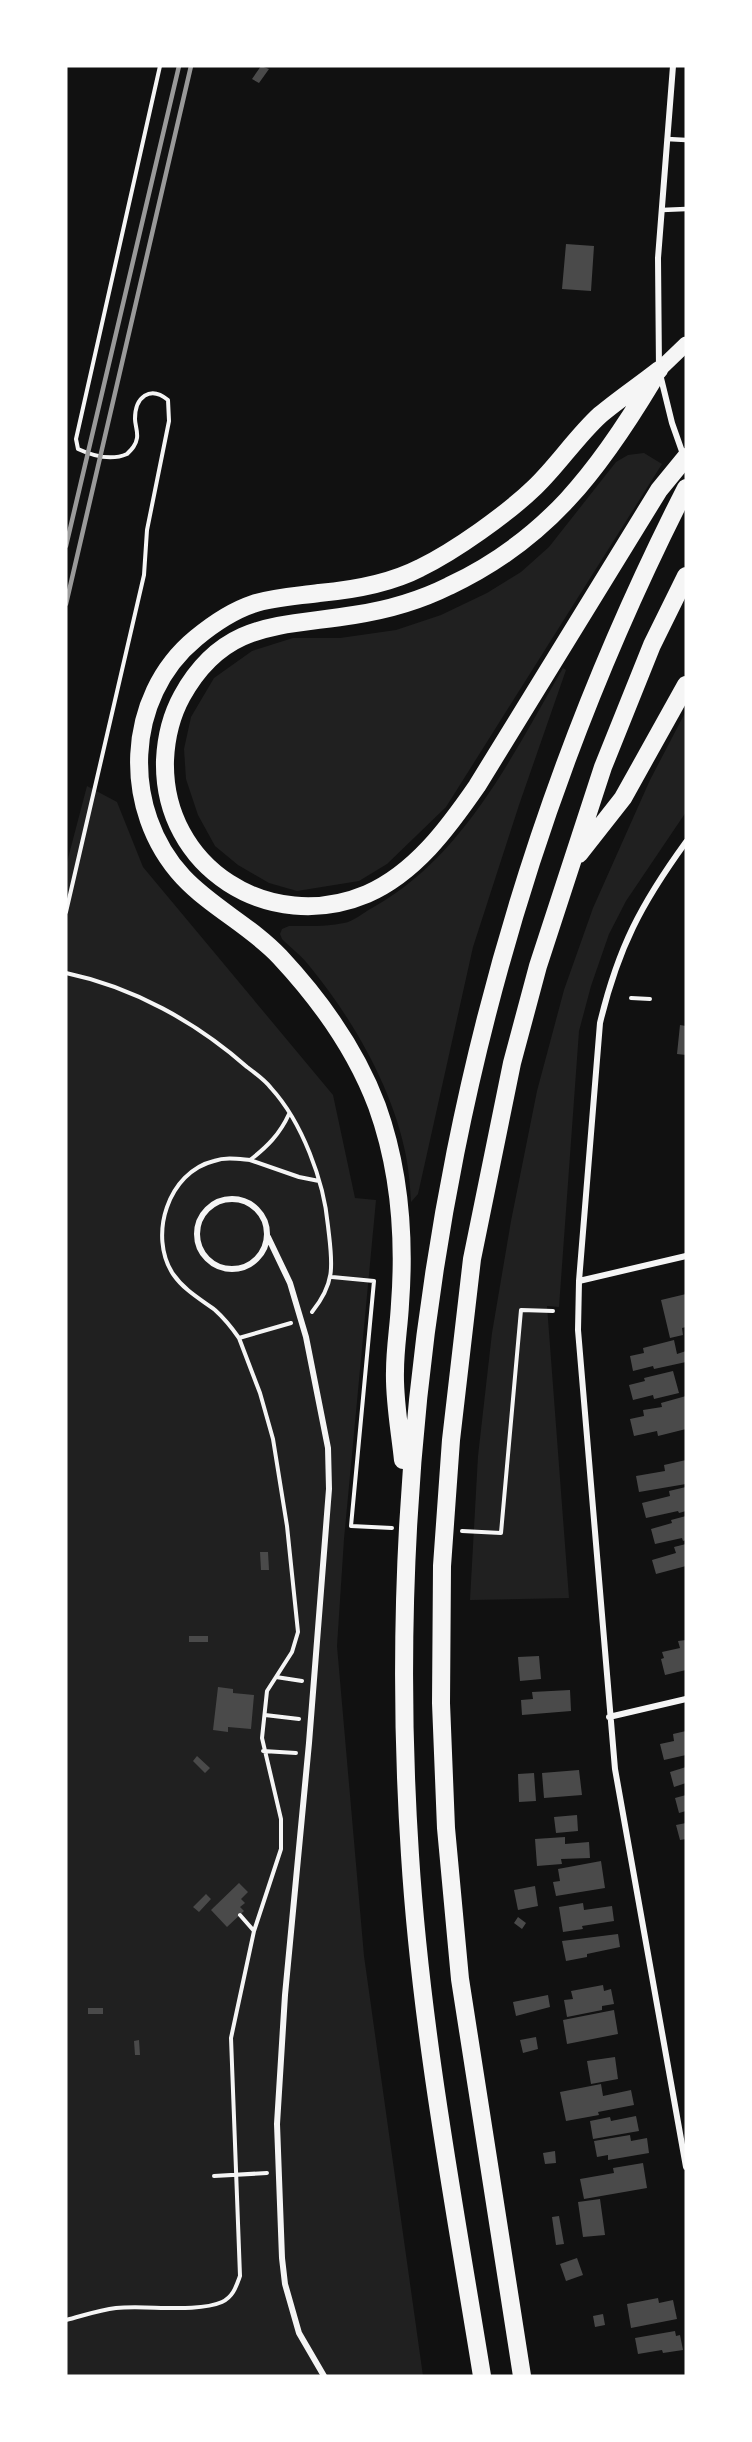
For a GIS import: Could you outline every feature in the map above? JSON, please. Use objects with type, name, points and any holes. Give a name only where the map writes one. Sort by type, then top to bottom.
[{"type":"highway","points":[[659,370],[623,431],[581,486],[529,536],[484,568],[451,586],[396,607],[352,616],[280,624],[256,630],[236,640],[201,669],[180,699],[172,718],[165,762],[166,783],[171,806],[194,851],[215,874],[233,886],[266,901],[289,906],[325,906],[347,900],[368,893],[401,873],[430,847],[462,807],[514,728],[659,490],[686,457]]},
{"type":"highway","points":[[408,1503],[394,1373],[402,1278],[400,1208],[390,1152],[378,1112],[362,1072],[349,1048],[307,987],[258,935],[186,880],[160,847],[146,814],[139,782],[142,733],[150,704],[161,678],[185,647],[212,626],[254,604],[373,584],[424,567],[494,521],[535,487],[599,417],[659,370]]},
{"type":"highway","points":[[482,2376],[429,2038],[410,1859],[402,1680],[408,1503],[417,1395],[435,1267],[456,1146],[488,1010],[518,902],[553,798],[588,705],[644,575],[686,488]]},
{"type":"highway","points":[[522,2376],[460,1979],[446,1828],[441,1703],[442,1566],[451,1440],[472,1259],[512,1063],[538,966],[603,767],[652,645],[686,576]]},
{"type":"highway","points":[[572,863],[623,798],[686,685]]},
{"type":"main road","points":[[659,370],[686,344]]},
{"type":"street","points":[[673,66],[658,258],[659,370],[672,423],[686,463]]},
{"type":"street","points":[[686,843],[662,875],[631,927],[608,988],[600,1023],[579,1281],[578,1330],[615,1769],[686,2167]]},
{"type":"street","points":[[268,1237],[258,1258],[249,1266],[225,1269],[214,1265],[205,1257],[196,1235],[203,1213],[211,1205],[221,1200],[232,1198],[244,1200],[262,1215],[267,1225],[268,1237],[290,1283],[303,1328],[328,1448],[329,1490],[311,1721],[285,1995],[277,2124],[285,2284],[299,2333],[324,2376]]},
{"type":"street","points":[[579,1281],[686,1256]]},
{"type":"street","points":[[609,1717],[686,1699]]},
{"type":"lane","points":[[667,139],[686,140]]},
{"type":"lane","points":[[662,210],[686,209]]},
{"type":"path","points":[[66,912],[144,575],[147,530],[169,421],[168,400],[160,393],[153,392],[145,395],[135,410],[137,440],[127,454],[113,457],[78,449],[76,439],[160,66]]},
{"type":"path","points":[[66,973],[109,985],[155,1004],[200,1031],[235,1056],[271,1087],[290,1114],[320,1181],[327,1212],[332,1277],[321,1301],[312,1312]]},
{"type":"path","points":[[631,998],[650,999]]},
{"type":"path","points":[[250,1160],[268,1146],[282,1130],[290,1114]]},
{"type":"path","points":[[66,2320],[114,2308],[203,2307],[229,2298],[236,2289],[240,2276],[231,2038],[254,1931],[278,1863],[282,1836],[281,1819],[263,1751],[262,1738],[267,1690],[292,1652],[298,1632],[287,1526],[273,1439],[260,1393],[239,1338],[217,1312],[184,1288],[166,1262],[162,1244],[162,1222],[167,1207],[183,1179],[196,1168],[212,1161],[229,1158],[250,1160],[299,1177],[320,1181]]},
{"type":"path","points":[[332,1277],[374,1281]]},
{"type":"path","points":[[239,1338],[291,1323]]},
{"type":"path","points":[[276,1677],[314,1683]]},
{"type":"path","points":[[264,1715],[311,1721]]},
{"type":"path","points":[[263,1751],[308,1754]]},
{"type":"path","points":[[240,1915],[254,1931]]},
{"type":"path","points":[[214,2176],[279,2172]]},
{"type":"shaded area","points":[[644,453],[662,464],[446,807],[387,864],[359,881],[297,891],[269,883],[238,865],[215,846],[198,815],[186,779],[184,749],[191,717],[214,678],[252,651],[293,638],[340,638],[396,630],[441,615],[487,593],[521,572],[549,547],[616,462],[628,455]]},
{"type":"shaded area","points":[[563,668],[566,670],[473,947],[418,1194],[411,1202],[407,1162],[400,1131],[382,1081],[356,1033],[327,988],[280,934],[282,929],[289,926],[331,925],[351,921],[405,887],[433,861],[483,802]]},
{"type":"shaded area","points":[[686,711],[686,812],[626,901],[609,934],[591,986],[579,1031],[559,1307],[547,1306],[569,1598],[470,1600],[478,1456],[492,1333],[537,1091],[564,990],[593,908],[650,780]]},
{"type":"shaded area","points":[[87,786],[117,802],[143,867],[333,1095],[355,1198],[376,1200],[344,1539],[337,1646],[364,1956],[423,2376],[66,2376],[66,866]]},
{"type":"building","points":[[261,66],[269,69],[259,83],[252,79]]},
{"type":"building","points":[[566,244],[594,246],[591,291],[562,289]]},
{"type":"building","points":[[680,1025],[686,1026],[686,1055],[677,1054]]},
{"type":"building","points":[[686,1294],[686,1327],[682,1328],[683,1335],[670,1338],[661,1300]]},
{"type":"building","points":[[674,1340],[677,1354],[686,1351],[686,1362],[633,1371],[630,1356],[644,1353],[643,1348]]},
{"type":"building","points":[[673,1371],[679,1393],[654,1399],[653,1395],[633,1400],[629,1385],[645,1381],[644,1378]]},
{"type":"building","points":[[686,1396],[686,1429],[658,1436],[657,1431],[634,1436],[630,1419],[644,1416],[643,1410],[662,1407],[661,1403]]},
{"type":"building","points":[[686,1460],[686,1484],[639,1492],[636,1476],[665,1471],[664,1465]]},
{"type":"building","points":[[686,1487],[686,1511],[646,1518],[642,1503],[670,1496],[669,1491]]},
{"type":"building","points":[[686,1516],[686,1540],[683,1541],[682,1538],[655,1544],[651,1529]]},
{"type":"building","points":[[686,1544],[686,1566],[656,1574],[652,1560],[676,1553],[674,1547]]},
{"type":"building","points":[[260,1552],[268,1552],[269,1570],[261,1570]]},
{"type":"building","points":[[189,1636],[208,1636],[208,1642],[189,1642]]},
{"type":"building","points":[[686,1640],[686,1670],[665,1675],[661,1659],[664,1658],[662,1652],[680,1648],[678,1641]]},
{"type":"building","points":[[539,1656],[541,1679],[520,1681],[518,1657]]},
{"type":"building","points":[[218,1687],[233,1689],[233,1693],[254,1695],[251,1729],[228,1727],[228,1732],[213,1730]]},
{"type":"building","points":[[570,1690],[571,1711],[522,1715],[521,1700],[533,1699],[532,1692]]},
{"type":"building","points":[[686,1731],[686,1755],[664,1760],[660,1744],[674,1741],[673,1734]]},
{"type":"building","points":[[197,1756],[210,1768],[205,1773],[193,1761]]},
{"type":"building","points":[[686,1767],[686,1783],[674,1787],[670,1772]]},
{"type":"building","points":[[579,1770],[582,1795],[544,1798],[542,1773]]},
{"type":"building","points":[[534,1773],[536,1801],[519,1802],[518,1774]]},
{"type":"building","points":[[686,1795],[686,1811],[679,1813],[675,1798]]},
{"type":"building","points":[[577,1815],[578,1831],[556,1833],[554,1817]]},
{"type":"building","points":[[686,1823],[686,1839],[680,1840],[676,1825]]},
{"type":"building","points":[[565,1837],[565,1844],[589,1842],[590,1858],[561,1859],[562,1864],[537,1866],[535,1839]]},
{"type":"building","points":[[601,1861],[605,1888],[556,1896],[553,1882],[560,1881],[558,1869]]},
{"type":"building","points":[[239,1883],[248,1892],[241,1899],[245,1903],[240,1907],[244,1911],[227,1927],[211,1910]]},
{"type":"building","points":[[535,1886],[538,1906],[518,1910],[514,1890]]},
{"type":"building","points":[[206,1894],[211,1899],[199,1912],[193,1907]]},
{"type":"building","points":[[583,1903],[584,1910],[612,1906],[614,1921],[582,1926],[583,1929],[563,1932],[559,1907]]},
{"type":"building","points":[[518,1917],[526,1923],[522,1929],[514,1923]]},
{"type":"building","points":[[618,1934],[620,1947],[566,1961],[562,1941]]},
{"type":"building","points":[[603,1985],[604,1991],[611,1989],[614,2004],[602,2006],[602,2010],[567,2017],[564,2000],[573,1999],[571,1991]]},
{"type":"building","points":[[548,1995],[550,2007],[516,2016],[513,2002]]},
{"type":"building","points":[[88,2008],[103,2008],[103,2014],[88,2014]]},
{"type":"building","points":[[614,2010],[618,2034],[567,2044],[563,2020]]},
{"type":"building","points":[[536,2037],[538,2049],[523,2053],[520,2040]]},
{"type":"building","points":[[139,2040],[140,2055],[135,2055],[134,2041]]},
{"type":"building","points":[[615,2057],[618,2079],[591,2084],[587,2061]]},
{"type":"building","points":[[601,2084],[603,2096],[631,2090],[634,2105],[566,2121],[560,2092]]},
{"type":"building","points":[[636,2116],[639,2131],[593,2139],[590,2121],[610,2117],[611,2121]]},
{"type":"building","points":[[630,2135],[631,2141],[647,2138],[649,2153],[608,2160],[608,2155],[597,2157],[594,2141]]},
{"type":"building","points":[[555,2151],[556,2163],[545,2164],[543,2153]]},
{"type":"building","points":[[643,2163],[647,2188],[584,2199],[580,2179],[614,2173],[613,2168]]},
{"type":"building","points":[[600,2199],[605,2235],[583,2237],[578,2202]]},
{"type":"building","points":[[559,2216],[564,2244],[556,2245],[552,2217]]},
{"type":"building","points":[[577,2258],[583,2275],[566,2281],[560,2264]]},
{"type":"building","points":[[658,2298],[659,2303],[673,2300],[677,2319],[631,2328],[627,2304]]},
{"type":"building","points":[[603,2314],[605,2325],[595,2327],[593,2316]]},
{"type":"building","points":[[675,2331],[676,2336],[680,2335],[683,2350],[663,2353],[662,2350],[638,2354],[635,2338]]},
{"type":"railway","points":[[66,546],[179,66]]},
{"type":"railway","points":[[66,604],[191,66]]}]
